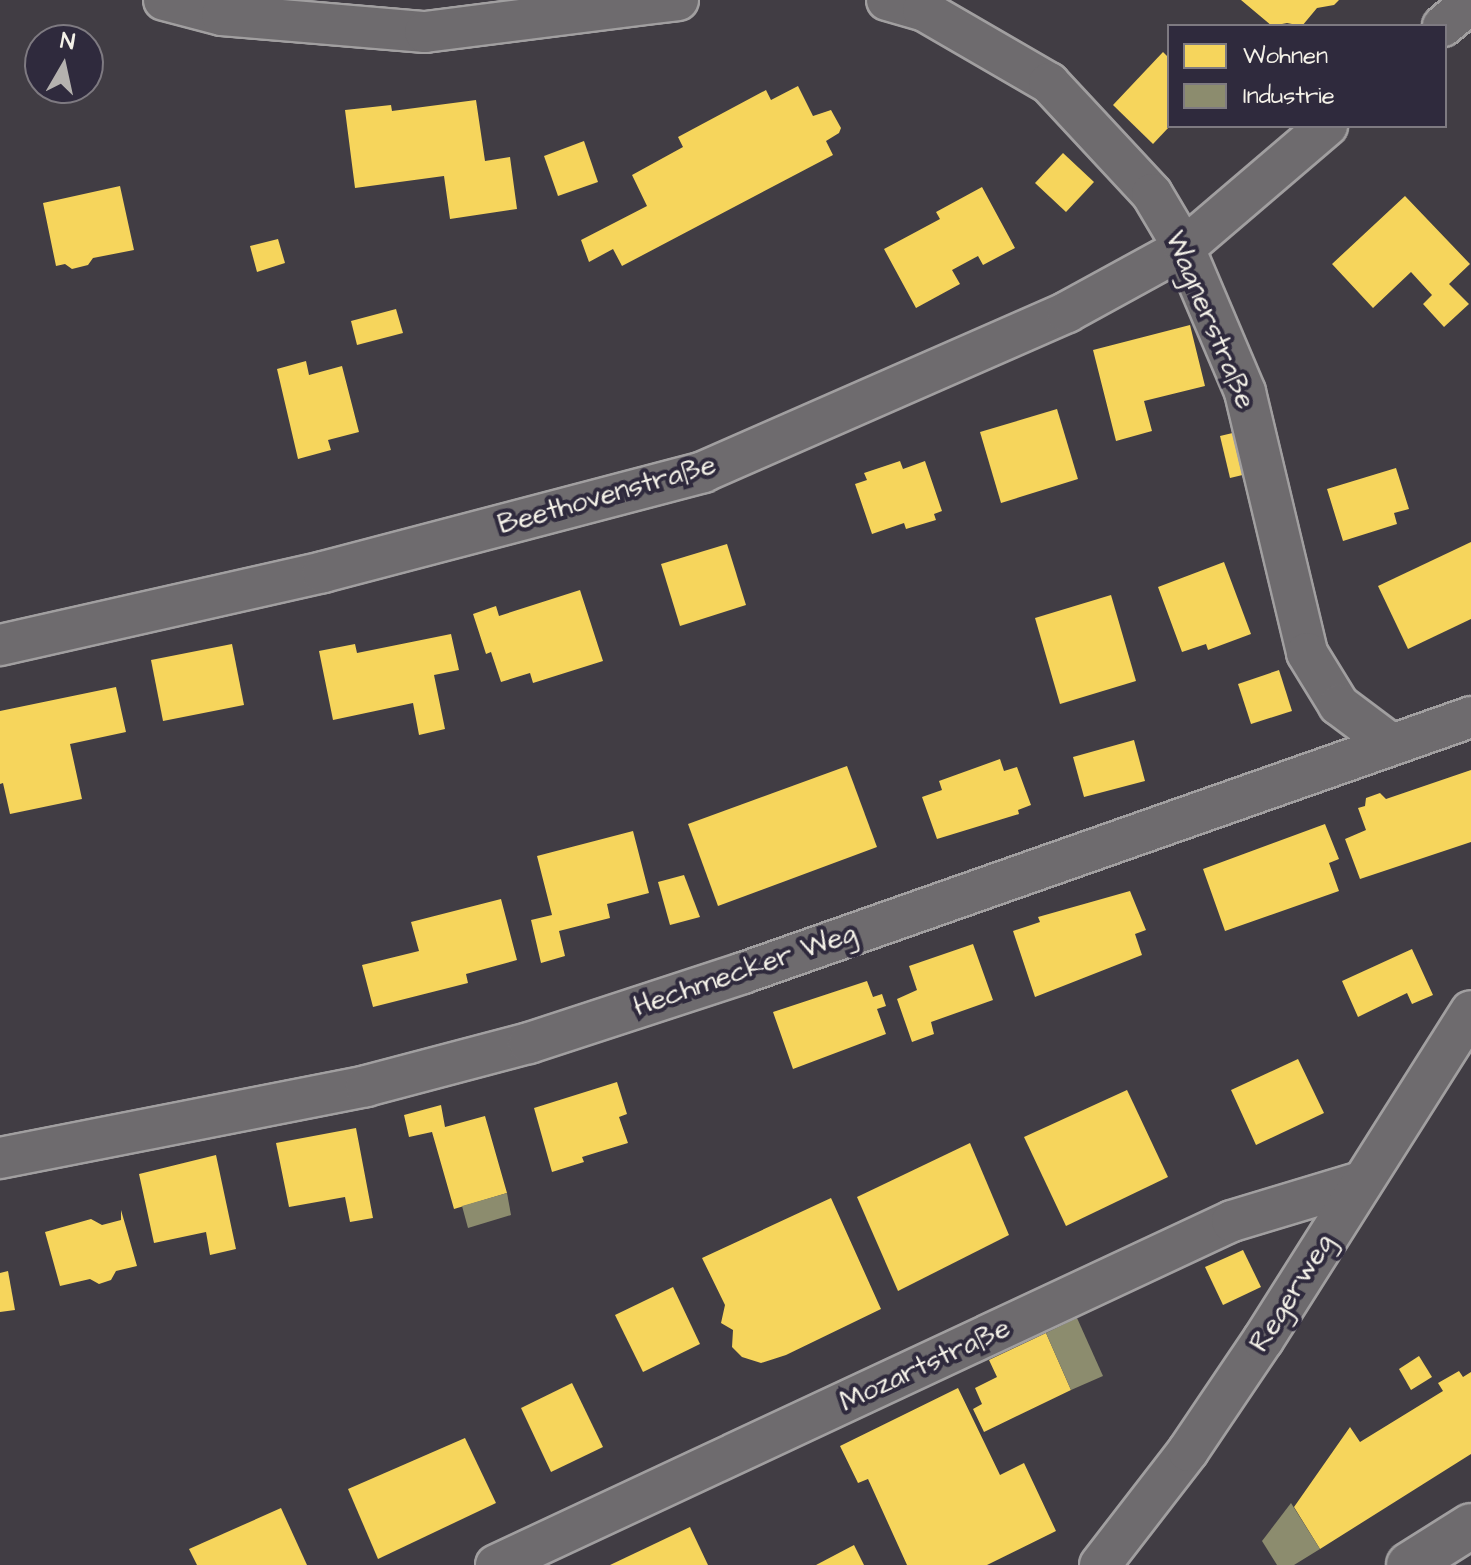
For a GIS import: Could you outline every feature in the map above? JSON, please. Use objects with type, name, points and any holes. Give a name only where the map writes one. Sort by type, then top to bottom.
[{"type":"main road","points":[[1409,1565],[1471,1526]]},
{"type":"street","points":[[164,0],[222,15],[425,32],[678,0]]},
{"type":"street","name":"Wagnerstraße","points":[[887,0],[923,10],[1049,83],[1152,194],[1184,248],[1245,392],[1307,653],[1339,705],[1391,744]]},
{"type":"street","name":"Beethovenstraße","points":[[0,645],[323,572],[703,472],[1067,312],[1184,248],[1325,128]]},
{"type":"street","name":"Hechmecker Weg","points":[[0,1158],[366,1086],[529,1043],[743,973],[1471,717]]},
{"type":"street","name":"Regerweg","points":[[1100,1565],[1197,1438],[1263,1340],[1471,1011]]},
{"type":"street","name":"Mozartstraße","points":[[496,1565],[1232,1221],[1361,1182]]},
{"type":"building: Wohnen","points":[[1241,0],[1339,0],[1334,5],[1317,8],[1304,24],[1270,24]]},
{"type":"building: Wohnen","points":[[1163,52],[1167,56],[1168,128],[1153,144],[1113,105]]},
{"type":"building: Wohnen","points":[[798,86],[813,116],[831,110],[841,128],[839,133],[826,141],[833,155],[622,266],[613,249],[589,262],[581,240],[647,206],[632,175],[683,147],[678,137],[766,90],[771,100]]},
{"type":"building: Wohnen","points":[[476,100],[485,161],[510,157],[517,209],[450,219],[444,176],[355,188],[345,110],[391,105],[392,111]]},
{"type":"building: Wohnen","points":[[584,141],[598,182],[558,196],[544,156]]},
{"type":"building: Wohnen","points":[[1063,153],[1094,182],[1066,212],[1035,183]]},
{"type":"building: Wohnen","points":[[120,186],[134,250],[93,258],[88,265],[72,269],[65,264],[56,266],[43,203]]},
{"type":"building: Wohnen","points":[[982,187],[1015,248],[983,265],[978,256],[952,270],[960,284],[916,308],[884,249],[940,219],[936,212]]},
{"type":"building: Wohnen","points":[[1405,196],[1470,264],[1449,284],[1469,304],[1444,327],[1423,304],[1432,295],[1411,272],[1373,308],[1332,264]]},
{"type":"building: Wohnen","points":[[278,239],[285,263],[257,272],[250,246]]},
{"type":"building: Wohnen","points":[[396,309],[403,333],[357,345],[351,321]]},
{"type":"building: Wohnen","points":[[1190,325],[1205,386],[1144,401],[1152,431],[1116,441],[1093,350]]},
{"type":"building: Wohnen","points":[[306,361],[309,375],[342,366],[359,432],[328,440],[331,450],[298,459],[277,369]]},
{"type":"building: Wohnen","points":[[1057,409],[1078,479],[1001,503],[980,432]]},
{"type":"building: Wohnen","points":[[1241,431],[1251,473],[1230,478],[1220,436]]},
{"type":"building: Wohnen","points":[[900,461],[903,469],[925,461],[942,511],[934,514],[936,520],[906,529],[904,523],[872,534],[855,484],[867,480],[864,473]]},
{"type":"building: Wohnen","points":[[1396,468],[1409,509],[1394,513],[1397,524],[1343,541],[1327,489]]},
{"type":"building: Wohnen","points":[[1471,542],[1471,619],[1408,649],[1378,586]]},
{"type":"building: Wohnen","points":[[727,544],[746,605],[680,626],[661,564]]},
{"type":"building: Wohnen","points":[[1224,562],[1251,634],[1208,650],[1206,644],[1182,652],[1158,587]]},
{"type":"building: Wohnen","points":[[580,590],[603,661],[533,683],[530,673],[501,682],[491,652],[486,654],[473,614],[496,606],[499,616]]},
{"type":"building: Wohnen","points":[[1111,595],[1136,681],[1060,704],[1035,618]]},
{"type":"building: Wohnen","points":[[451,634],[459,670],[434,675],[445,729],[419,735],[413,703],[333,720],[319,651],[355,644],[357,653]]},
{"type":"building: Wohnen","points":[[232,644],[244,705],[163,721],[151,660]]},
{"type":"building: Wohnen","points":[[1279,670],[1292,711],[1251,724],[1238,684]]},
{"type":"building: Wohnen","points":[[116,687],[126,732],[70,744],[82,799],[10,814],[3,783],[0,784],[0,711]]},
{"type":"building: Wohnen","points":[[1134,740],[1145,781],[1084,797],[1073,757]]},
{"type":"building: Wohnen","points":[[1000,759],[1004,771],[1017,767],[1031,805],[1018,810],[1019,814],[937,839],[922,797],[942,790],[939,781]]},
{"type":"building: Wohnen","points":[[847,766],[877,847],[718,906],[688,824]]},
{"type":"building: Wohnen","points":[[1471,770],[1471,842],[1360,879],[1345,839],[1366,830],[1358,808],[1365,806],[1366,798],[1380,793],[1386,799]]},
{"type":"building: Wohnen","points":[[1325,824],[1339,859],[1329,863],[1339,891],[1225,931],[1203,869]]},
{"type":"building: Wohnen","points":[[633,831],[649,893],[607,904],[610,918],[559,931],[565,956],[541,963],[531,920],[552,915],[537,856]]},
{"type":"building: Wohnen","points":[[684,875],[700,917],[670,925],[658,882]]},
{"type":"building: Wohnen","points":[[1130,891],[1146,930],[1135,934],[1142,955],[1035,997],[1013,931],[1040,922],[1038,917]]},
{"type":"building: Wohnen","points":[[501,899],[517,960],[466,974],[468,983],[373,1007],[362,965],[419,951],[411,922]]},
{"type":"building: Wohnen","points":[[973,944],[993,1000],[931,1022],[934,1034],[912,1042],[897,999],[917,990],[909,966]]},
{"type":"building: Wohnen","points":[[1412,949],[1433,995],[1412,1004],[1407,993],[1358,1017],[1342,981]]},
{"type":"building: Wohnen","points":[[867,981],[873,997],[882,994],[886,1006],[877,1009],[886,1034],[793,1069],[773,1012]]},
{"type":"building: Wohnen","points":[[1298,1059],[1324,1113],[1256,1145],[1231,1090]]},
{"type":"building: Wohnen","points":[[617,1082],[627,1114],[619,1117],[628,1143],[582,1157],[584,1162],[552,1172],[534,1108]]},
{"type":"building: Wohnen","points":[[1127,1090],[1168,1177],[1066,1226],[1024,1137]]},
{"type":"building: Wohnen","points":[[441,1105],[445,1127],[485,1116],[507,1193],[454,1209],[432,1132],[409,1137],[404,1115]]},
{"type":"building: Wohnen","points":[[356,1128],[373,1218],[350,1222],[345,1197],[289,1207],[276,1143]]},
{"type":"building: Wohnen","points":[[970,1143],[1009,1235],[898,1291],[857,1197]]},
{"type":"building: Wohnen","points":[[216,1155],[236,1249],[210,1255],[206,1232],[154,1243],[139,1174]]},
{"type":"building: Wohnen","points":[[831,1198],[881,1309],[786,1355],[761,1363],[742,1357],[732,1347],[733,1330],[721,1323],[725,1305],[702,1258]]},
{"type":"building: Wohnen","points":[[121,1210],[137,1266],[116,1271],[111,1280],[99,1284],[90,1279],[60,1286],[45,1232],[91,1219],[102,1225],[121,1220]]},
{"type":"building: Wohnen","points":[[1243,1250],[1261,1287],[1223,1305],[1205,1267]]},
{"type":"building: Wohnen","points":[[8,1271],[15,1310],[0,1312],[0,1273]]},
{"type":"building: Wohnen","points":[[673,1287],[700,1344],[643,1372],[615,1315]]},
{"type":"building: Wohnen","points":[[1046,1333],[1071,1390],[984,1432],[973,1409],[982,1404],[975,1388],[997,1377],[989,1360]]},
{"type":"building: Wohnen","points":[[1419,1356],[1432,1377],[1411,1390],[1399,1369]]},
{"type":"building: Wohnen","points":[[1459,1371],[1463,1377],[1471,1372],[1471,1454],[1320,1549],[1294,1507],[1350,1427],[1360,1442],[1443,1391],[1438,1383]]},
{"type":"building: Wohnen","points":[[572,1383],[603,1447],[551,1472],[521,1408]]},
{"type":"building: Wohnen","points":[[958,1388],[1000,1475],[1024,1463],[1056,1531],[987,1565],[907,1565],[868,1479],[858,1483],[840,1446]]},
{"type":"building: Wohnen","points":[[465,1438],[496,1503],[378,1559],[348,1489]]},
{"type":"building: Wohnen","points":[[281,1508],[307,1565],[197,1565],[189,1549]]},
{"type":"building: Wohnen","points":[[690,1527],[708,1565],[610,1565]]},
{"type":"building: Wohnen","points":[[854,1545],[864,1565],[816,1565]]},
{"type":"building: Industrie","points":[[507,1193],[511,1215],[468,1228],[462,1206]]},
{"type":"building: Industrie","points":[[1077,1318],[1103,1376],[1071,1390],[1046,1333]]},
{"type":"building: Industrie","points":[[1291,1503],[1320,1549],[1294,1565],[1277,1565],[1262,1541]]}]
